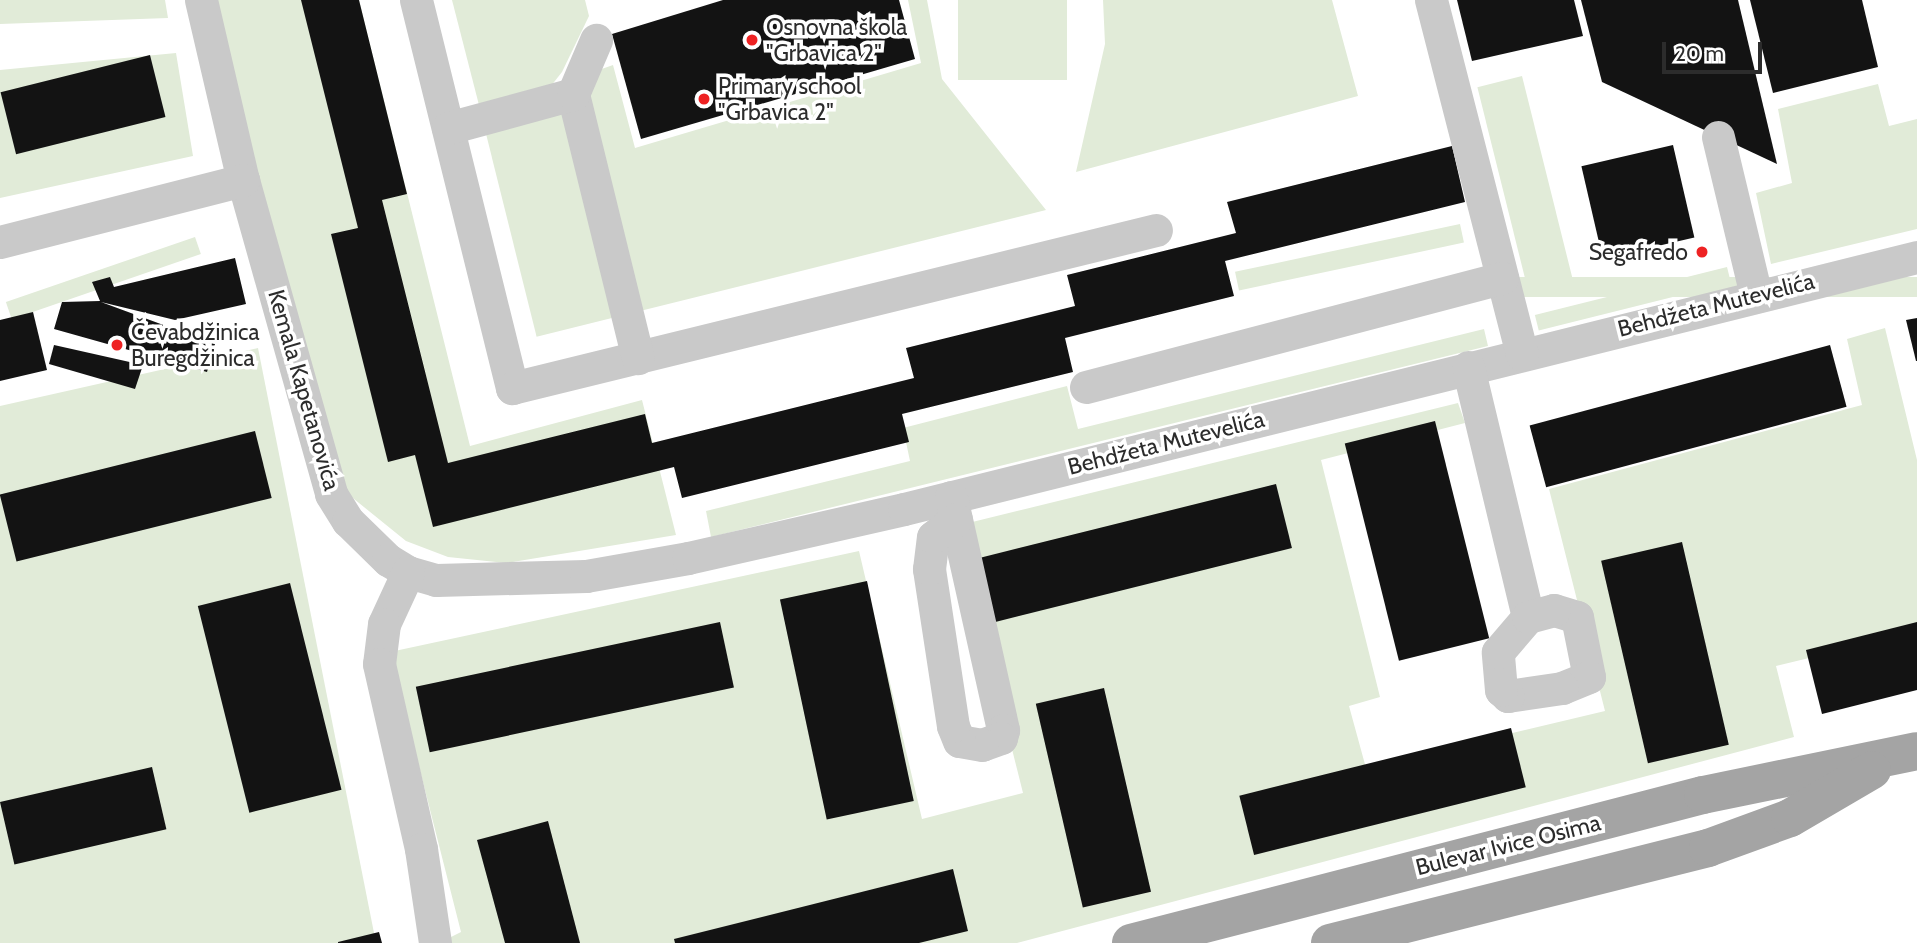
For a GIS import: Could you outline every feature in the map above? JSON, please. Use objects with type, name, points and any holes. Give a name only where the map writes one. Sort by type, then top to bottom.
[{"type":"main road","name":"Bulevar Ivice Osima","points":[[1131,943],[1703,795],[1903,755]]},
{"type":"main road","name":"Bulevar Ivice Osima","points":[[1330,943],[1708,849],[1790,818],[1903,755]]},
{"type":"street","name":"Kemala Kapetanovića","points":[[201,0],[243,180],[331,494],[363,538],[408,572]]},
{"type":"street","points":[[416,0],[512,388],[1156,230]]},
{"type":"street","points":[[1431,0],[1521,354]]},
{"type":"street","points":[[596,40],[573,94],[638,358]]},
{"type":"street","points":[[448,128],[573,94]]},
{"type":"street","points":[[1718,136],[1756,295]]},
{"type":"street","points":[[0,242],[243,180]]},
{"type":"street","name":"Behdžeta Mutevelića","points":[[408,572],[436,580],[586,576],[953,508],[1468,367],[1917,257]]},
{"type":"street","points":[[1086,387],[1502,278]]},
{"type":"street","points":[[1468,367],[1528,617]]},
{"type":"street","points":[[953,508],[1003,730],[1001,738],[982,745],[959,741],[953,726],[929,569],[933,537],[953,508]]},
{"type":"street","points":[[408,572],[384,624],[379,664],[421,849],[435,943]]},
{"type":"green space","points":[[0,0],[165,0],[168,18],[0,24]]},
{"type":"green space","points":[[214,0],[359,0],[470,446],[642,400],[676,535],[506,563],[448,557],[406,541],[333,482]]},
{"type":"green space","points":[[452,0],[585,0],[589,16],[562,72],[547,91],[480,109]]},
{"type":"green space","points":[[908,0],[927,0],[942,79],[1046,210],[636,312],[588,86],[596,71],[613,65],[635,148],[921,63]]},
{"type":"green space","points":[[958,0],[1067,0],[1067,80],[958,80]]},
{"type":"green space","points":[[1103,0],[1332,0],[1358,96],[1076,172],[1105,44]]},
{"type":"green space","points":[[176,53],[193,156],[0,198],[0,70]]},
{"type":"green space","points":[[1522,76],[1574,286],[1530,297],[1477,87]]},
{"type":"green space","points":[[1878,84],[1889,126],[1917,119],[1917,229],[1771,264],[1756,193],[1792,183],[1778,109]]},
{"type":"green space","points":[[569,103],[622,315],[537,337],[484,124]]},
{"type":"green space","points":[[1460,224],[1464,243],[1239,290],[1235,272]]},
{"type":"green space","points":[[195,237],[201,254],[12,319],[6,302]]},
{"type":"green space","points":[[1727,267],[1731,283],[1539,330],[1535,315]]},
{"type":"green space","points":[[1503,277],[1917,277],[1917,297],[1503,297]]},
{"type":"green space","points":[[1885,328],[1917,460],[1917,632],[1776,666],[1794,737],[1017,943],[439,943],[461,932],[390,652],[859,551],[922,819],[1023,793],[956,526],[1458,403],[1465,423],[1321,460],[1380,697],[1349,706],[1366,768],[1605,711],[1549,489],[1862,405],[1847,339]]},
{"type":"green space","points":[[1484,329],[1488,346],[711,537],[706,511],[910,461],[903,428],[1067,386],[1078,429]]},
{"type":"green space","points":[[258,348],[376,943],[0,943],[0,406]]},
{"type":"building","points":[[301,0],[359,0],[407,194],[382,200],[448,463],[645,414],[652,443],[914,378],[906,348],[1075,306],[1067,275],[1236,233],[1227,202],[1452,146],[1465,202],[1225,261],[1234,296],[1065,338],[1073,372],[902,414],[909,442],[682,498],[674,467],[433,527],[415,455],[388,462],[331,234],[358,228]]},
{"type":"building","name":"Primary school \"Grbavica 2\"","points":[[723,0],[899,0],[915,59],[641,139],[612,34]]},
{"type":"building","points":[[1457,0],[1574,0],[1583,36],[1472,61]]},
{"type":"building","points":[[1581,0],[1738,0],[1777,164],[1602,82]]},
{"type":"building","points":[[1750,0],[1862,0],[1878,67],[1773,93]]},
{"type":"building","points":[[150,55],[165,117],[16,154],[1,92]]},
{"type":"building","points":[[1673,145],[1694,238],[1603,259],[1581,166]]},
{"type":"building","points":[[235,258],[246,304],[175,320],[101,302],[215,344],[207,372],[54,329],[62,302],[100,301],[92,282],[110,277],[114,287]]},
{"type":"building","points":[[33,312],[47,370],[0,381],[0,320]]},
{"type":"building","points":[[1917,318],[1917,361],[1916,361],[1906,320]]},
{"type":"building","points":[[54,345],[143,365],[135,389],[49,364]]},
{"type":"building","points":[[1830,345],[1847,407],[1546,487],[1530,425]]},
{"type":"building","points":[[1435,421],[1489,638],[1399,661],[1345,443]]},
{"type":"building","points":[[255,431],[272,498],[17,562],[0,495]]},
{"type":"building","points":[[1276,484],[1292,548],[982,625],[966,561]]},
{"type":"building","points":[[1682,542],[1729,745],[1648,763],[1601,561]]},
{"type":"building","points":[[867,581],[914,801],[827,820],[780,600]]},
{"type":"building","points":[[290,583],[342,790],[249,813],[198,606]]},
{"type":"building","points":[[720,622],[734,688],[430,752],[416,687]]},
{"type":"building","points":[[1917,622],[1917,690],[1822,714],[1806,650]]},
{"type":"building","points":[[1104,688],[1151,892],[1083,907],[1036,704]]},
{"type":"building","points":[[1511,728],[1526,787],[1254,855],[1239,796]]},
{"type":"building","points":[[152,767],[166,829],[14,864],[0,802]]},
{"type":"building","points":[[548,821],[580,943],[505,943],[477,840]]},
{"type":"building","points":[[953,869],[968,931],[919,943],[675,943],[674,939]]},
{"type":"building","points":[[379,932],[382,943],[338,943],[338,942]]},
{"type":"place","name":"Osnovna škola \"Grbavica 2\"","points":[[752,40]]},
{"type":"place","name":"Primary school \"Grbavica 2\"","points":[[704,99]]},
{"type":"place","name":"Segafredo","points":[[1702,252]]},
{"type":"place","name":"Čevabdžinica Buregdžinica","points":[[117,345]]}]
